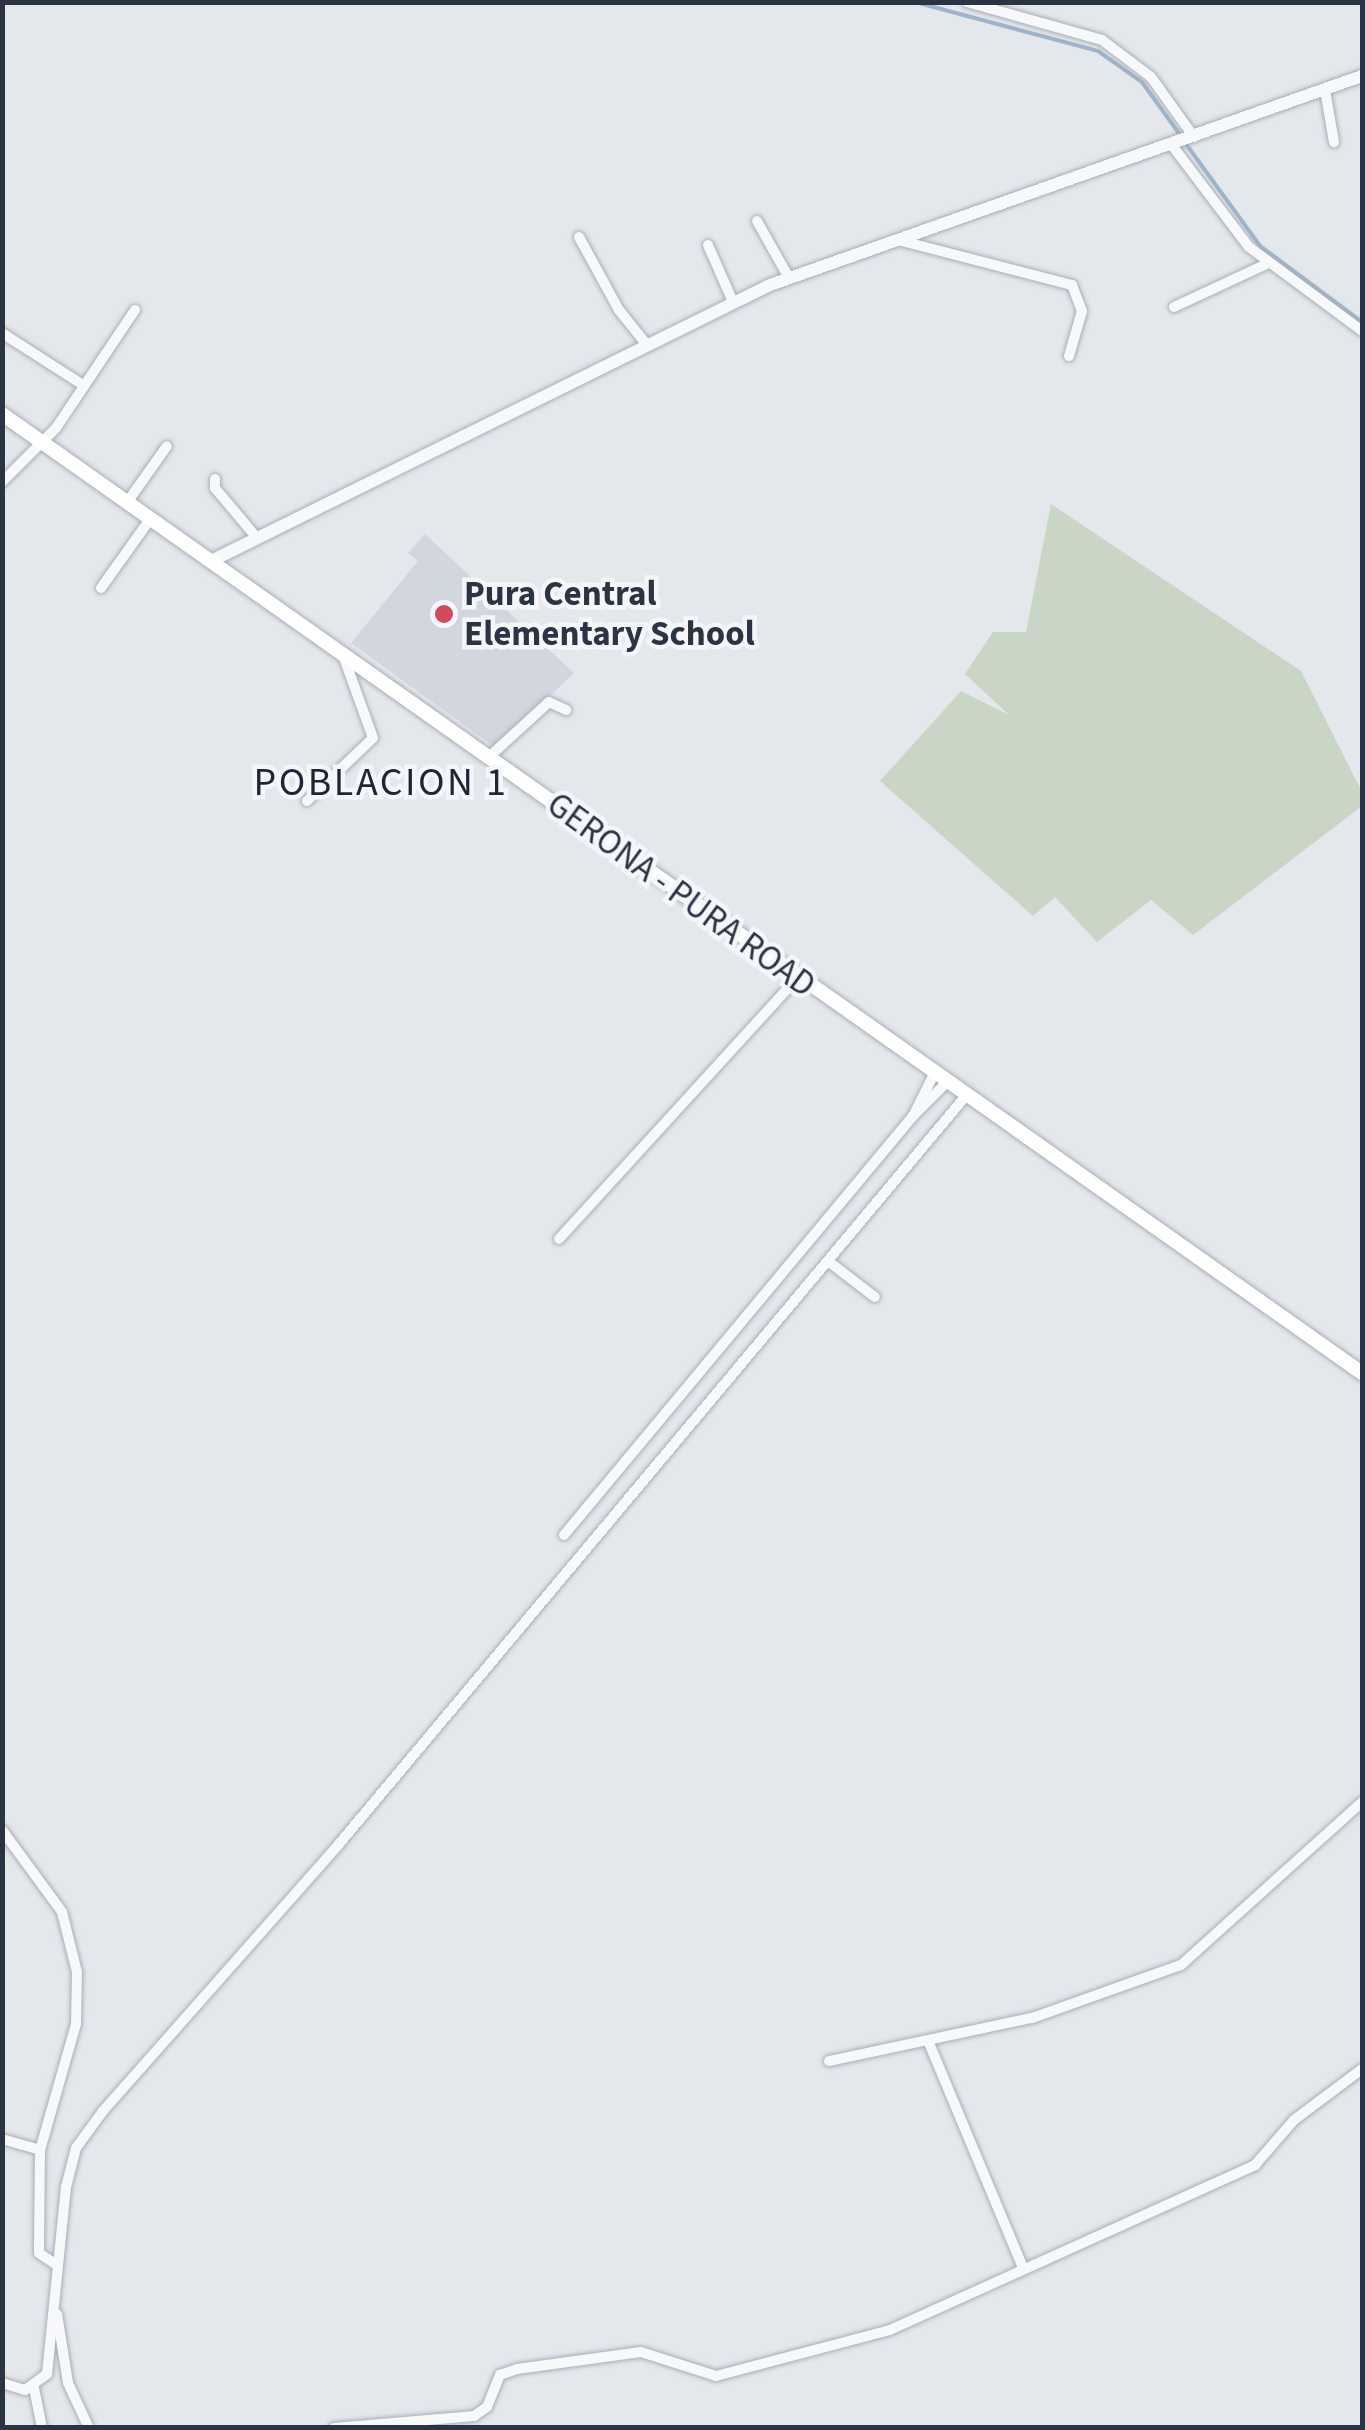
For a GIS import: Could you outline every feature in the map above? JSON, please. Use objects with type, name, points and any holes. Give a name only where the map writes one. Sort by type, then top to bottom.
[{"type":"main road","name":"GERONA - PURA ROAD","points":[[2,414],[341,650],[964,1098],[1362,1373]]},
{"type":"street","points":[[967,2],[1102,40],[1151,77],[1194,137]]},
{"type":"street","points":[[212,561],[733,302],[789,278],[893,238],[1362,76]]},
{"type":"street","points":[[1325,90],[1334,142]]},
{"type":"street","points":[[1172,144],[1225,220],[1270,262],[1362,331]]},
{"type":"street","points":[[758,221],[789,278]]},
{"type":"street","points":[[579,237],[619,310],[648,346]]},
{"type":"street","points":[[893,238],[1072,285],[1082,311],[1069,356]]},
{"type":"street","points":[[708,245],[733,302]]},
{"type":"street","points":[[1174,307],[1270,262]]},
{"type":"street","points":[[2,482],[83,385],[135,310]]},
{"type":"street","points":[[2,333],[83,385]]},
{"type":"street","points":[[128,502],[166,446]]},
{"type":"street","points":[[215,478],[215,488],[256,538]]},
{"type":"street","points":[[101,588],[151,518]]},
{"type":"street","points":[[307,801],[373,738],[341,650]]},
{"type":"street","points":[[490,756],[549,702],[566,710]]},
{"type":"street","points":[[559,1239],[796,979]]},
{"type":"street","points":[[564,1535],[939,1080]]},
{"type":"street","points":[[34,2388],[46,2374],[57,2265],[76,2148],[104,2111],[339,1844],[964,1098]]},
{"type":"street","points":[[828,1261],[875,1298]]},
{"type":"street","points":[[829,2061],[929,2043],[1032,2018],[1181,1965],[1362,1802]]},
{"type":"street","points":[[2,1830],[62,1912],[76,1972],[76,2024],[40,2150],[39,2253],[57,2265]]},
{"type":"street","points":[[929,2043],[1023,2268]]},
{"type":"street","points":[[334,2428],[474,2416],[487,2407],[500,2375],[565,2361],[641,2352],[716,2376],[890,2330],[1254,2165],[1294,2120],[1362,2069]]},
{"type":"street","points":[[2,2138],[40,2150]]},
{"type":"street","points":[[54,2291],[68,2383],[88,2428]]},
{"type":"street","points":[[2,2383],[34,2388]]},
{"type":"street","points":[[34,2388],[42,2428]]},
{"type":"shaded area","name":"Pura Central Elementary School","points":[[425,534],[574,673],[496,748],[351,643],[418,561],[408,553]]},
{"type":"green space","points":[[1051,504],[1301,671],[1362,792],[1362,806],[1193,935],[1151,900],[1097,942],[1055,897],[1033,916],[880,781],[961,691],[1009,715],[965,674],[993,632],[1026,632]]},
{"type":"waterway","points":[[915,2],[1098,51],[1142,82],[1181,136]]},
{"type":"waterway","points":[[1186,144],[1260,246],[1362,322]]},
{"type":"place","name":"Pura Central Elementary School","points":[[444,614]]},
{"type":"district","name":"POBLACION 1","points":[[381,783]]}]
